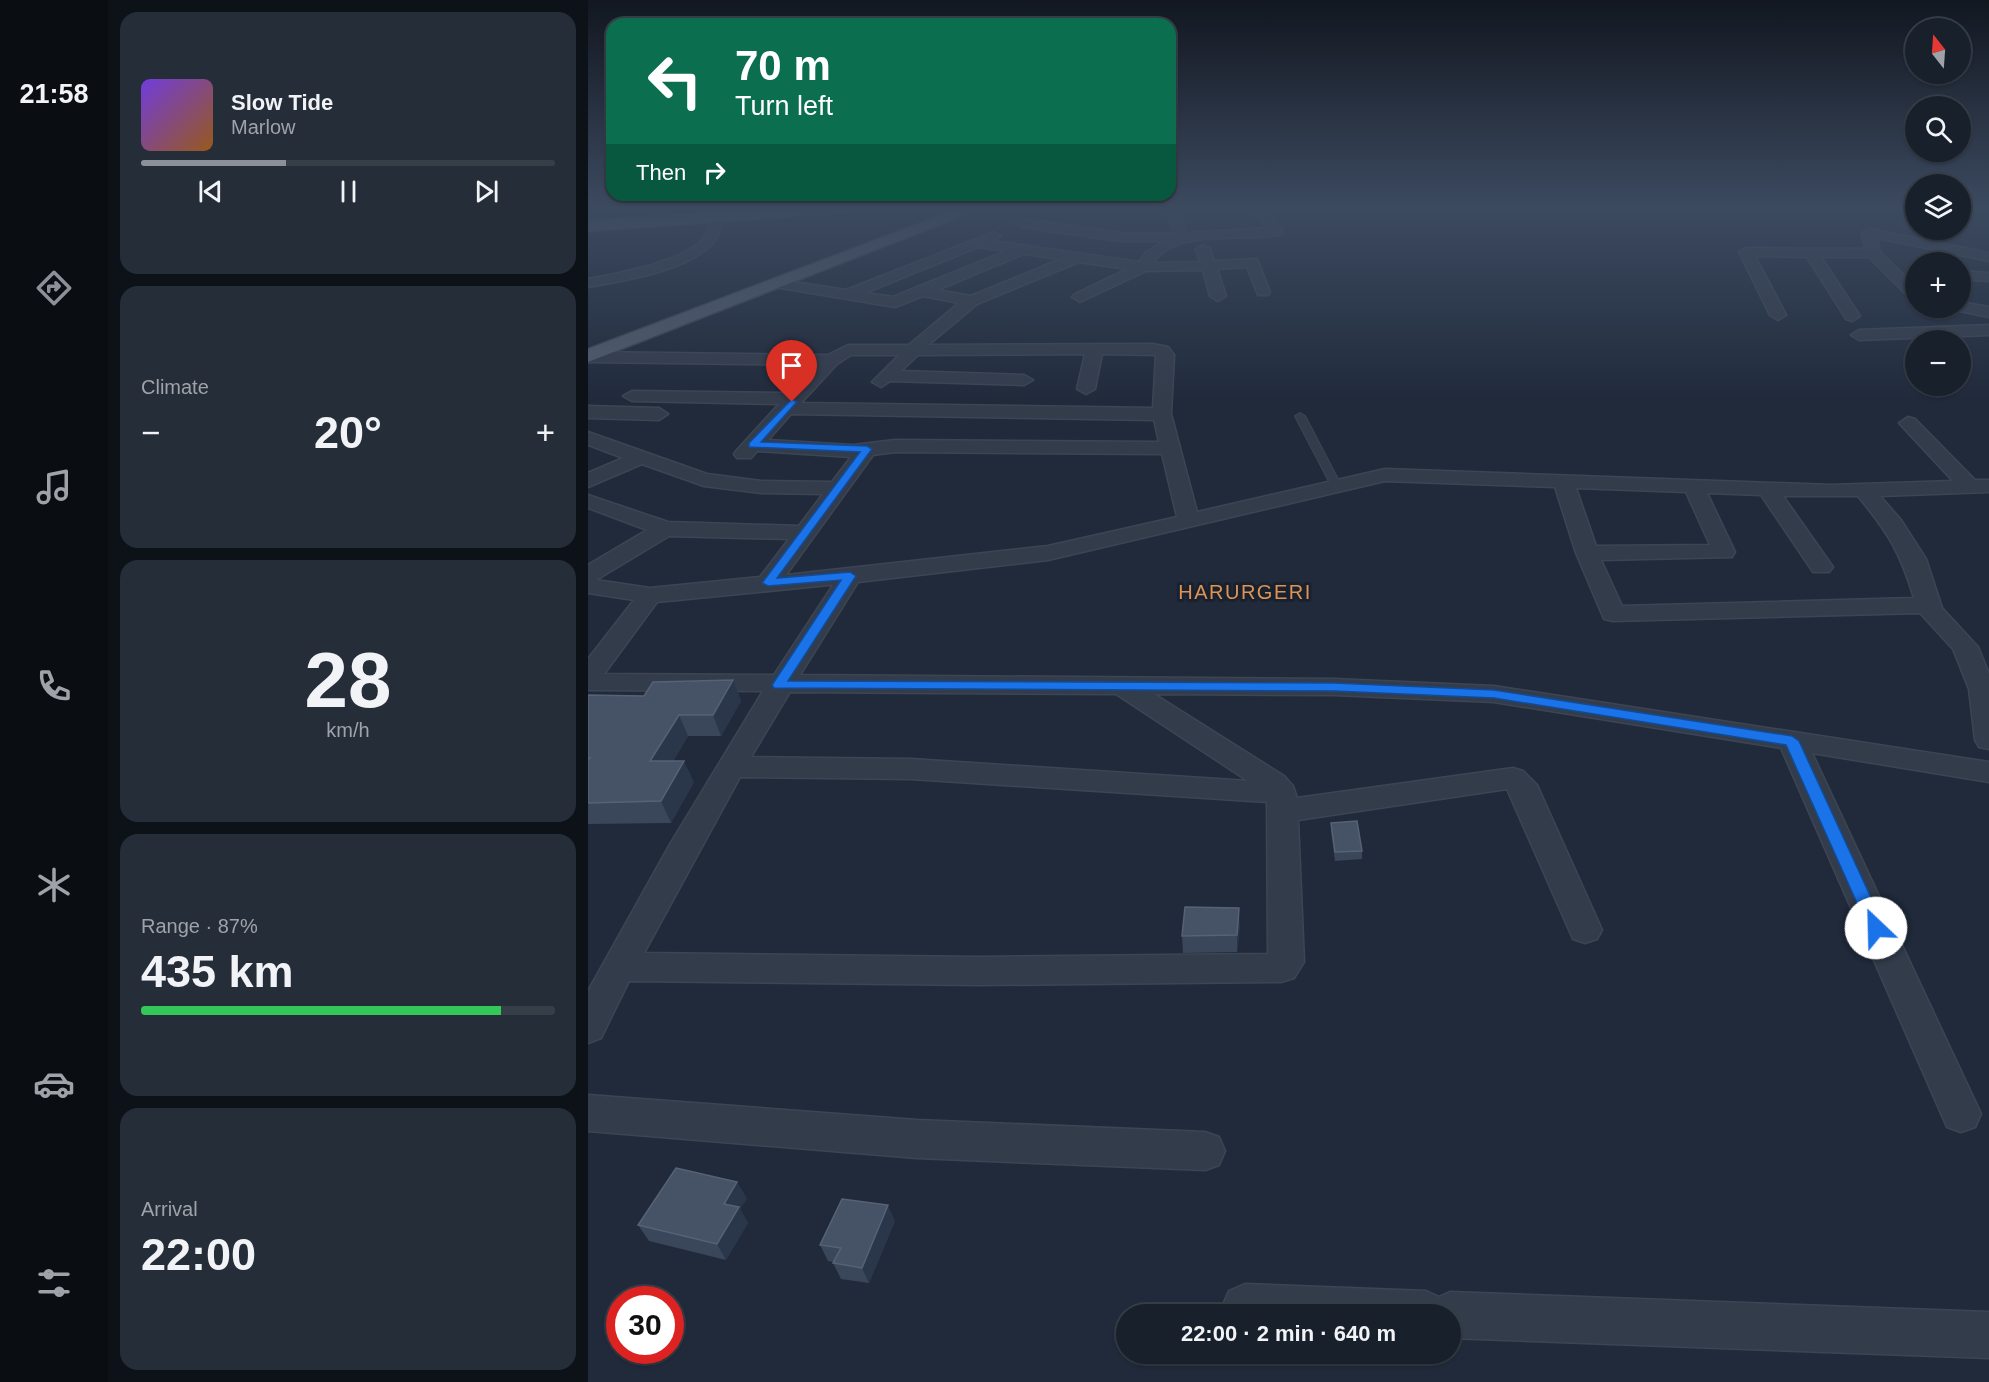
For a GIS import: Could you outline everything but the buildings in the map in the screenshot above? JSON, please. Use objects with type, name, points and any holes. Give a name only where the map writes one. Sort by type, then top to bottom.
[{"type":"main road","points":[[588,345],[788,271]]},
{"type":"main road","points":[[588,357],[813,271]]},
{"type":"street","points":[[588,283],[638,271]]},
{"type":"street","points":[[847,295],[906,271]]},
{"type":"street","points":[[781,284],[895,302],[969,271]]},
{"type":"street","points":[[862,410],[885,376],[917,350],[945,317],[972,301],[1043,271]]},
{"type":"street","points":[[1080,297],[1134,271]]},
{"type":"street","points":[[1210,271],[1218,296]]},
{"type":"street","points":[[1255,271],[1263,292]]},
{"type":"street","points":[[1756,271],[1778,315]]},
{"type":"street","points":[[1823,271],[1852,316]]},
{"type":"street","points":[[1893,273],[1905,274]]},
{"type":"street","points":[[1893,273],[1905,285]]},
{"type":"street","points":[[1971,276],[1989,277]]},
{"type":"street","points":[[877,283],[972,301]]},
{"type":"street","points":[[1971,309],[1989,312]]},
{"type":"street","points":[[1859,335],[1989,330]]},
{"type":"street","points":[[1170,448],[895,446],[867,449],[748,451],[831,360],[848,350],[1153,349],[1162,351],[1166,355],[1162,414],[1189,521]]},
{"type":"street","points":[[967,379],[981,350]]},
{"type":"street","points":[[1086,389],[1094,350]]},
{"type":"street","points":[[588,357],[831,360]]},
{"type":"street","points":[[885,376],[1024,381]]},
{"type":"street","points":[[632,396],[698,397],[862,410],[974,414],[1162,414]]},
{"type":"street","points":[[588,412],[663,414],[680,408],[698,397]]},
{"type":"street","points":[[1908,423],[1979,486]]},
{"type":"street","points":[[588,438],[704,480],[760,487],[839,488]]},
{"type":"street","points":[[768,583],[802,533],[867,449]]},
{"type":"street","points":[[588,481],[641,457]]},
{"type":"street","points":[[588,585],[650,595],[850,576],[1048,553],[1384,475],[1768,489],[1864,490],[1979,486]]},
{"type":"street","points":[[1564,483],[1587,553],[1613,614],[1929,605]]},
{"type":"street","points":[[1587,553],[1724,552],[1694,487]]},
{"type":"street","points":[[1768,489],[1821,567]]},
{"type":"street","points":[[1864,490],[1893,525],[1914,560],[1930,610],[1965,647],[1982,689],[1989,740]]},
{"type":"street","points":[[588,501],[665,529],[802,533]]},
{"type":"street","points":[[588,575],[665,529]]},
{"type":"street","points":[[588,1027],[618,967],[730,767],[779,685],[850,576]]},
{"type":"street","points":[[588,677],[650,595]]},
{"type":"street","points":[[588,682],[1334,687],[1494,694],[1989,772]]},
{"type":"street","points":[[618,967],[979,971],[1276,969],[1286,962],[1283,802],[1273,783],[1121,685]]},
{"type":"street","points":[[1792,741],[1961,1114]]},
{"type":"street","points":[[730,767],[911,769],[1283,802],[1513,778],[1522,784],[1585,930]]},
{"type":"street","points":[[588,1113],[917,1139],[1205,1151]]},
{"type":"street","points":[[1461,1315],[1989,1335]]},
{"type":"lane","points":[[1300,416],[1337,487]]},
{"type":"district","name":"HARURGERI","points":[[1245,592]]},
{"type":"route","points":[[792,402],[753,445],[853,451],[867,449],[802,533],[768,583],[850,576],[779,685],[1334,687],[1494,694],[1792,741],[1876,928]]}]
